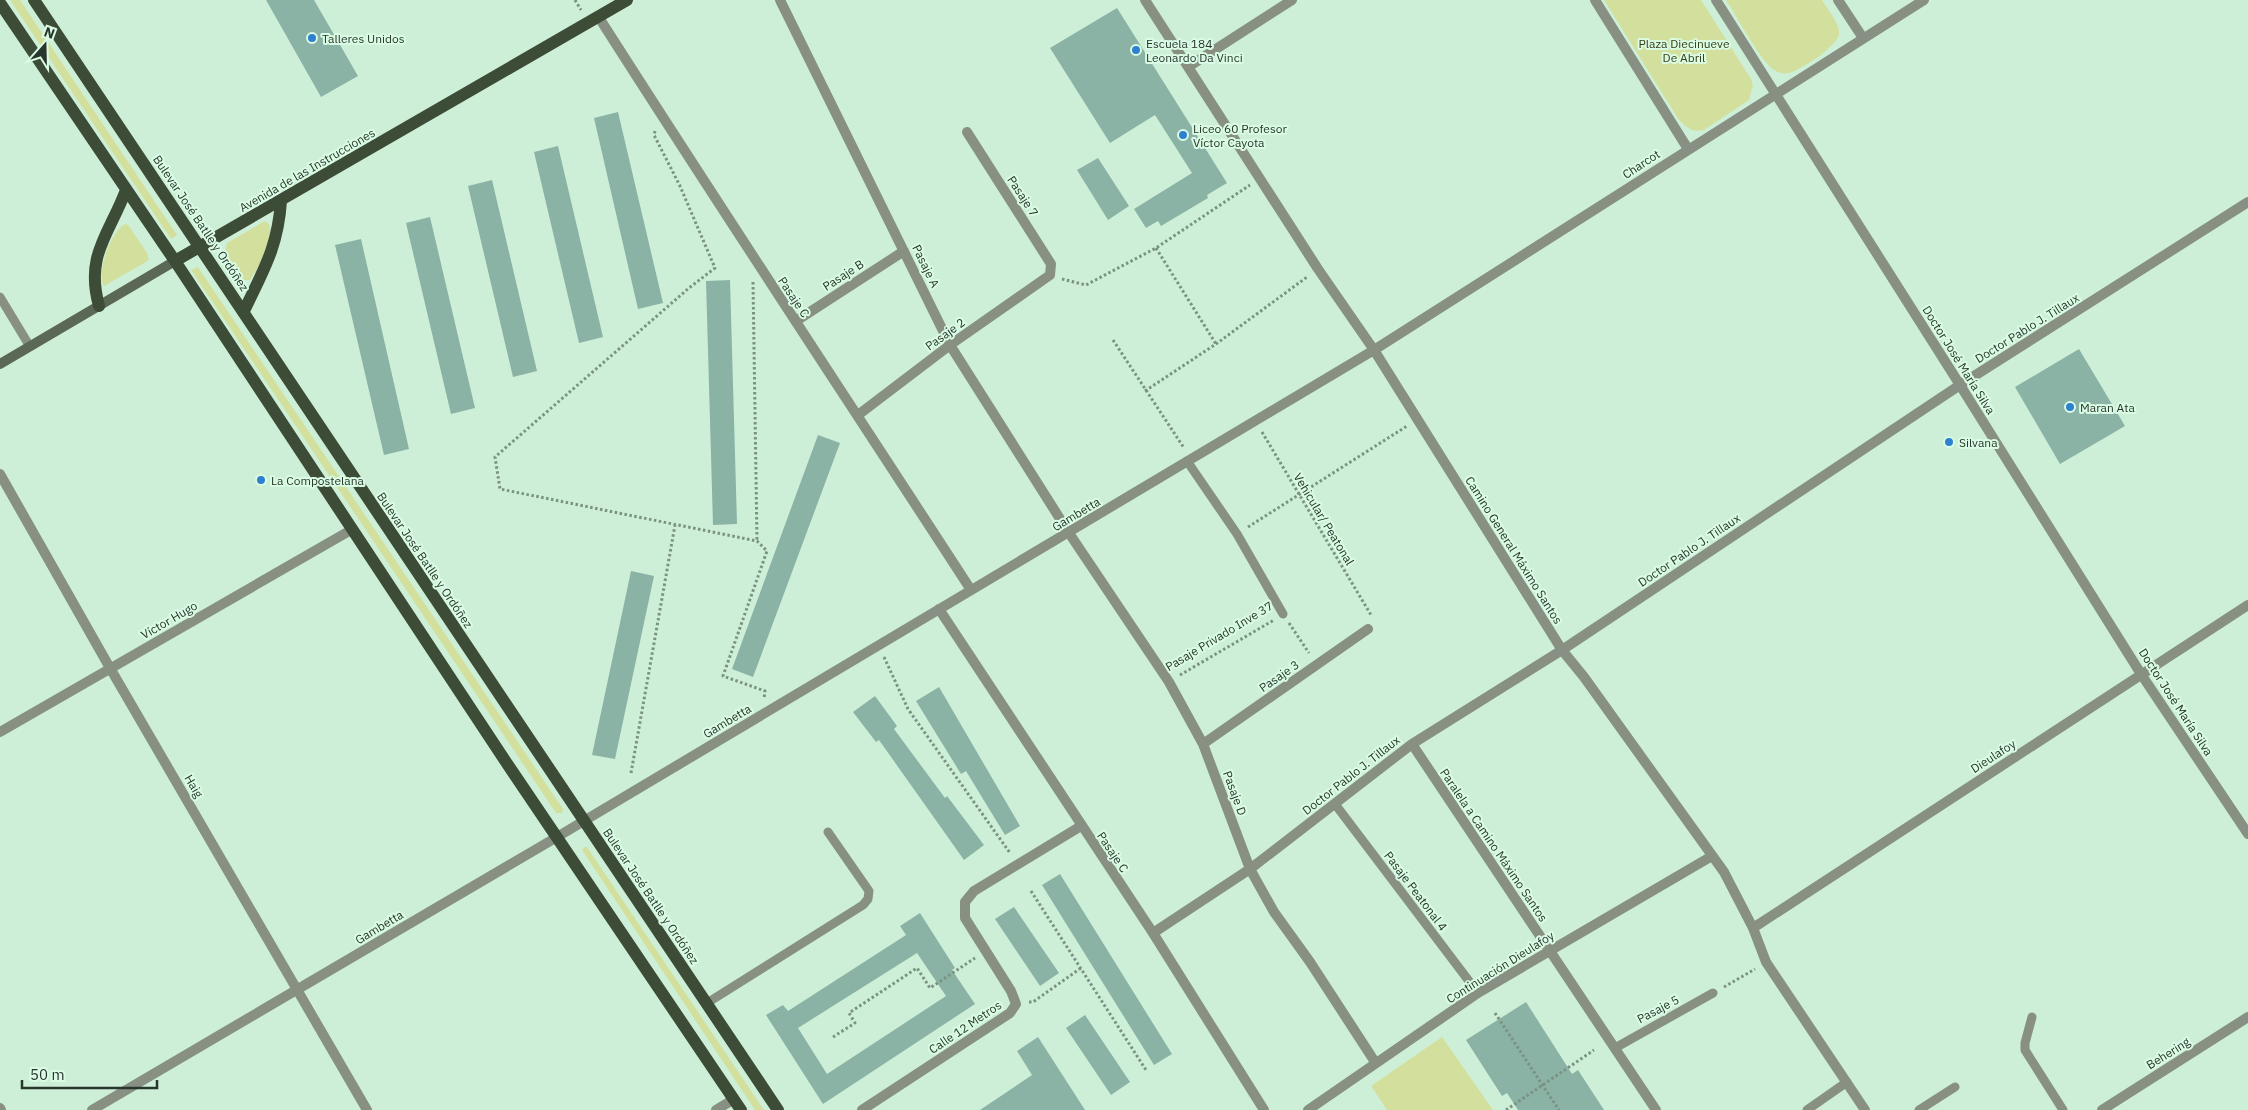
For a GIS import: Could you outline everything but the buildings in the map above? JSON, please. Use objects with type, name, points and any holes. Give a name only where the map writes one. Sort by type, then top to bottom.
[{"type":"main road","name":"Bulevar José Batlle y Ordóñez","points":[[34,0],[778,1110]]},
{"type":"main road","name":"Avenida de las Instrucciones","points":[[0,364],[627,0]]},
{"type":"main road","points":[[0,3],[175,261],[351,530],[738,1105]]},
{"type":"main road","points":[[99,306],[94,280],[97,254],[126,190]]},
{"type":"main road","points":[[244,311],[272,254],[280,222],[281,201]]},
{"type":"street","name":"Pasaje A","points":[[780,0],[950,345],[1069,533]]},
{"type":"street","name":"Camino General Máximo Santos","points":[[1144,0],[1318,269],[1374,350],[1416,420],[1562,650],[1584,677],[1724,872],[1753,928],[1766,962],[1865,1110]]},
{"type":"street","points":[[1188,67],[1292,0]]},
{"type":"street","points":[[1595,0],[1688,149]]},
{"type":"street","name":"Doctor José María Silva","points":[[1716,0],[2141,674],[2248,834]]},
{"type":"street","points":[[1838,0],[1863,38]]},
{"type":"street","name":"Charcot","points":[[1374,350],[1924,0]]},
{"type":"street","name":"Pasaje C","points":[[598,16],[752,257],[858,415],[971,590]]},
{"type":"street","name":"Pasaje 7","points":[[967,132],[1051,264],[1050,275]]},
{"type":"street","name":"Doctor Pablo J. Tillaux","points":[[1153,933],[1250,868],[1412,744],[1562,650],[1960,385],[2248,202]]},
{"type":"street","name":"Pasaje B","points":[[796,321],[904,250]]},
{"type":"street","name":"Pasaje 2","points":[[858,415],[950,345],[1050,275]]},
{"type":"street","name":"Gambetta","points":[[92,1110],[584,821],[1374,350]]},
{"type":"street","name":"Haig","points":[[0,474],[110,668],[367,1110]]},
{"type":"street","name":"Víctor Hugo","points":[[0,732],[351,530]]},
{"type":"street","name":"Pasaje D","points":[[1069,533],[1169,682],[1203,744],[1250,868],[1274,912],[1310,962],[1375,1062]]},
{"type":"street","name":"Dieulafoy","points":[[1753,928],[2248,605]]},
{"type":"street","name":"Pasaje C","points":[[939,609],[1153,933],[1264,1110]]},
{"type":"street","name":"Pasaje 3","points":[[1203,744],[1368,628]]},
{"type":"street","name":"Paralela a Camino Máximo Santos","points":[[1412,744],[1656,1110]]},
{"type":"street","name":"Calle 12 Metros","points":[[862,1110],[1010,1013],[1016,1004],[1012,991],[965,918],[965,902],[974,891],[1081,826]]},
{"type":"street","name":"Continuación Dieulafoy","points":[[1308,1110],[1375,1062],[1478,993],[1712,856]]},
{"type":"street","name":"Behering","points":[[2102,1110],[2248,1017]]},
{"type":"street","points":[[716,1110],[738,1105]]},
{"type":"lane","points":[[0,297],[30,345]]},
{"type":"lane","name":"Pasaje Privado Inve 37","points":[[1189,460],[1236,534],[1283,614]]},
{"type":"lane","name":"Pasaje Peatonal 4","points":[[1335,804],[1478,993]]},
{"type":"lane","points":[[707,1003],[864,905],[868,899],[869,891],[828,832]]},
{"type":"lane","name":"Pasaje 5","points":[[1614,1048],[1713,993]]},
{"type":"lane","points":[[2032,1017],[2025,1050],[2063,1110]]},
{"type":"lane","points":[[1807,1110],[1847,1082]]},
{"type":"lane","points":[[1919,1110],[1955,1086]]},
{"type":"path","points":[[660,113],[654,135],[680,186],[715,268],[689,288],[495,458],[500,489],[757,541],[767,552],[723,676],[765,692],[763,714]]},
{"type":"path","points":[[1050,275],[1086,285],[1156,248],[1260,179]]},
{"type":"path","points":[[1156,248],[1216,344]]},
{"type":"path","points":[[752,257],[757,541]]},
{"type":"path","points":[[1145,391],[1216,344],[1318,269]]},
{"type":"path","points":[[1113,340],[1189,460]]},
{"type":"path","name":"Vehicular/ Peatonal","points":[[1255,420],[1372,617],[1368,628]]},
{"type":"path","points":[[1236,534],[1416,420]]},
{"type":"path","points":[[631,773],[675,525]]},
{"type":"path","points":[[1283,614],[1317,665]]},
{"type":"path","name":"Pasaje Privado Inve 37","points":[[1169,682],[1283,614]]},
{"type":"path","points":[[878,645],[908,709],[1018,864]]},
{"type":"path","points":[[1030,891],[1146,1070]]},
{"type":"path","points":[[833,1037],[855,1023],[849,1013],[917,968],[930,988],[986,951]]},
{"type":"path","points":[[1713,993],[1766,962]]},
{"type":"path","points":[[1016,1004],[1033,1002],[1081,968]]},
{"type":"path","points":[[1495,1013],[1560,1110]]},
{"type":"path","points":[[1506,1110],[1594,1050]]},
{"type":"green space","points":[[10,0],[20,0],[177,235],[171,239]]},
{"type":"green space","name":"Plaza Diecinueve De Abril","points":[[1604,0],[1701,0],[1751,79],[1753,85],[1749,100],[1704,130],[1696,131],[1688,128],[1679,120]]},
{"type":"green space","name":"Plaza Diecinueve De Abril","points":[[1726,0],[1822,0],[1835,21],[1839,34],[1826,51],[1810,63],[1789,73],[1779,73],[1762,58]]},
{"type":"green space","points":[[265,221],[269,224],[270,231],[268,246],[250,280],[243,280],[225,253],[227,243]]},
{"type":"green space","points":[[126,224],[147,253],[149,259],[104,286],[102,272],[106,252],[115,234]]},
{"type":"green space","points":[[198,267],[563,809],[562,813],[556,813],[191,270]]},
{"type":"green space","points":[[587,847],[764,1110],[755,1110],[582,850]]},
{"type":"green space","points":[[1442,1037],[1493,1110],[1387,1110],[1371,1086]]},
{"type":"place","name":"Talleres Unidos","points":[[312,38]]},
{"type":"place","name":"Escuela 184 Leonardo Da Vinci","points":[[1136,50]]},
{"type":"place","name":"Liceo 60 Profesor Víctor Cayota","points":[[1183,135]]},
{"type":"place","name":"Maran Ata","points":[[2070,407]]},
{"type":"place","name":"Silvana","points":[[1949,442]]},
{"type":"place","name":"La Compostelana","points":[[261,480]]}]
